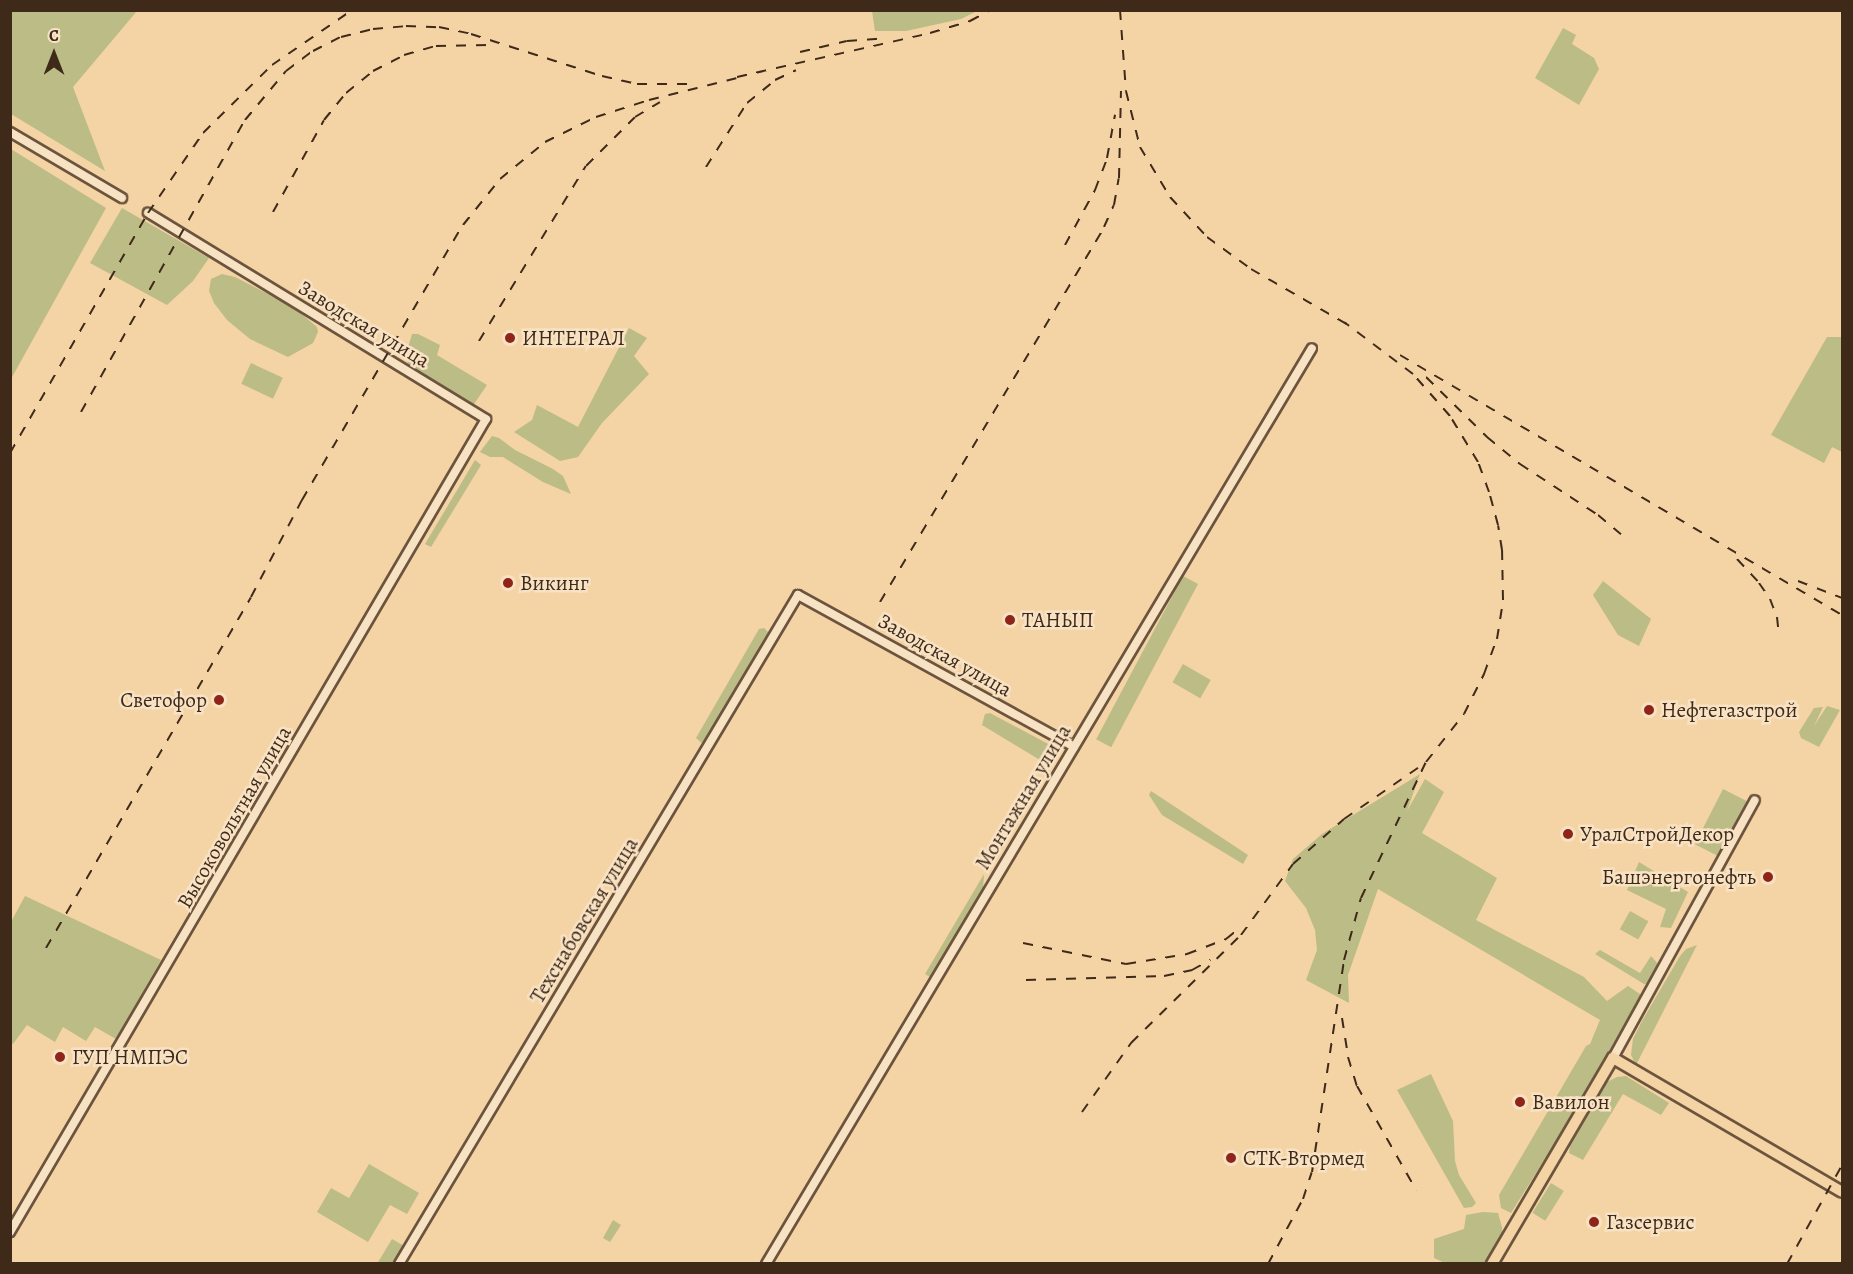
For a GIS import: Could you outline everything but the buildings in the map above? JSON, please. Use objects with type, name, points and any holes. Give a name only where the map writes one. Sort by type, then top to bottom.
[{"type":"main road","points":[[1492,1263],[1613,1058],[1842,1192]]},
{"type":"street","points":[[10,132],[122,198]]},
{"type":"street","name":"Заводская улица","points":[[148,213],[486,419]]},
{"type":"street","name":"Монтажная улица","points":[[766,1263],[1312,348]]},
{"type":"street","name":"Высоковольтная улица","points":[[10,1232],[486,419]]},
{"type":"street","name":"Заводская улица","points":[[798,595],[1074,747]]},
{"type":"street","name":"Техснабовская улица","points":[[399,1263],[798,595]]},
{"type":"street","points":[[1613,1058],[1755,801]]},
{"type":"green space","points":[[872,10],[977,11],[961,19],[906,31],[875,31]]},
{"type":"green space","points":[[10,11],[137,11],[73,87],[105,171],[11,114]]},
{"type":"green space","points":[[1563,28],[1576,35],[1572,44],[1594,58],[1599,69],[1579,105],[1535,78]]},
{"type":"green space","points":[[11,149],[106,208],[11,379]]},
{"type":"green space","points":[[122,208],[209,258],[193,281],[167,305],[90,263]]},
{"type":"green space","points":[[222,274],[235,277],[292,306],[317,327],[318,332],[313,343],[288,357],[250,339],[227,320],[214,303],[209,291],[211,279]]},
{"type":"green space","points":[[629,328],[647,338],[634,356],[649,374],[602,423],[578,457],[560,461],[514,432],[532,420],[537,405],[578,427]]},
{"type":"green space","points":[[412,334],[418,334],[440,345],[437,355],[487,385],[472,407],[408,368],[407,351]]},
{"type":"green space","points":[[1827,337],[1842,337],[1842,452],[1832,447],[1824,463],[1771,435]]},
{"type":"green space","points":[[251,363],[283,378],[273,399],[241,384]]},
{"type":"green space","points":[[492,436],[563,476],[571,494],[543,482],[503,457],[490,457],[480,452]]},
{"type":"green space","points":[[475,460],[481,465],[431,547],[425,544]]},
{"type":"green space","points":[[1183,576],[1198,584],[1111,747],[1096,739]]},
{"type":"green space","points":[[1603,581],[1651,619],[1639,646],[1618,635],[1593,595]]},
{"type":"green space","points":[[764,628],[769,633],[704,745],[696,738],[759,629]]},
{"type":"green space","points":[[1183,664],[1211,680],[1200,698],[1172,682]]},
{"type":"green space","points":[[1827,706],[1840,710],[1819,747],[1801,738],[1799,732],[1814,708],[1823,707],[1814,726]]},
{"type":"green space","points":[[990,713],[1052,746],[1045,763],[982,725],[985,714]]},
{"type":"green space","points":[[1420,774],[1407,811],[1425,779],[1444,792],[1422,833],[1497,878],[1476,920],[1584,977],[1607,1001],[1628,986],[1643,996],[1511,1213],[1501,1208],[1499,1195],[1586,1046],[1590,1044],[1600,1020],[1378,889],[1348,975],[1349,1003],[1306,980],[1317,950],[1315,930],[1306,908],[1285,881],[1293,859],[1322,834]]},
{"type":"green space","points":[[1723,789],[1747,801],[1719,857],[1695,844]]},
{"type":"green space","points":[[1151,791],[1248,855],[1243,864],[1162,815],[1149,795]]},
{"type":"green space","points":[[1639,862],[1688,892],[1671,928],[1660,927],[1666,909],[1627,890]]},
{"type":"green space","points":[[984,874],[983,889],[930,977],[925,974]]},
{"type":"green space","points":[[25,896],[161,960],[116,1039],[95,1027],[86,1041],[63,1027],[55,1042],[27,1025],[13,1044],[11,1043],[11,922]]},
{"type":"green space","points":[[1630,911],[1648,921],[1638,940],[1620,929]]},
{"type":"green space","points":[[1697,945],[1636,1065],[1631,1055],[1633,1039],[1642,1021],[1680,956],[1686,949]]},
{"type":"green space","points":[[1600,950],[1640,973],[1651,956],[1658,964],[1651,984],[1644,984],[1595,954]]},
{"type":"green space","points":[[1431,1074],[1453,1121],[1455,1161],[1459,1175],[1476,1203],[1472,1207],[1464,1208],[1397,1090]]},
{"type":"green space","points":[[1626,1076],[1669,1103],[1661,1115],[1623,1094],[1583,1160],[1569,1153],[1570,1146],[1607,1082]]},
{"type":"green space","points":[[369,1164],[419,1193],[407,1214],[390,1205],[368,1242],[317,1212],[331,1188],[349,1198]]},
{"type":"green space","points":[[1551,1183],[1564,1191],[1545,1221],[1532,1213]]},
{"type":"green space","points":[[1483,1212],[1498,1213],[1502,1227],[1502,1239],[1488,1263],[1445,1263],[1434,1258],[1434,1239],[1464,1229],[1466,1215]]},
{"type":"green space","points":[[613,1220],[621,1225],[610,1242],[603,1238]]},
{"type":"green space","points":[[392,1239],[406,1247],[396,1263],[377,1264]]},
{"type":"railway","points":[[10,453],[148,213],[203,133],[272,65],[352,10]]},
{"type":"railway","points":[[737,77],[930,33],[970,21],[991,10]]},
{"type":"railway","points":[[1120,10],[1126,91],[1140,147],[1170,197],[1207,237],[1251,269],[1350,326]]},
{"type":"railway","points":[[81,412],[245,120],[286,71],[313,51],[341,37],[373,29],[406,26],[439,27],[471,34],[602,76],[637,84],[687,84]]},
{"type":"railway","points":[[800,52],[847,41],[886,38]]},
{"type":"railway","points":[[273,212],[324,120],[346,93],[373,71],[404,55],[436,46],[489,45]]},
{"type":"railway","points":[[706,167],[747,103],[775,80],[796,70]]},
{"type":"railway","points":[[46,948],[251,597],[302,500],[463,225],[500,179],[545,142],[596,117],[649,100],[745,76]]},
{"type":"railway","points":[[880,602],[1104,227],[1114,205],[1119,178],[1121,91]]},
{"type":"railway","points":[[479,341],[586,166],[635,117],[660,102]]},
{"type":"railway","points":[[1065,245],[1095,190],[1107,158],[1115,115]]},
{"type":"railway","points":[[1268,1264],[1303,1199],[1312,1172],[1344,960],[1361,898],[1426,762],[1464,714],[1484,674],[1497,639],[1503,600],[1502,550],[1498,525],[1478,462],[1450,416],[1413,374],[1344,322]]},
{"type":"railway","points":[[1400,355],[1842,615]]},
{"type":"railway","points":[[1426,377],[1487,437],[1520,464],[1598,515],[1621,534]]},
{"type":"railway","points":[[1737,559],[1770,599],[1777,617],[1779,636]]},
{"type":"railway","points":[[1798,581],[1842,598]]},
{"type":"railway","points":[[1082,1112],[1131,1043],[1241,935],[1293,864],[1344,819],[1425,763]]},
{"type":"railway","points":[[1023,943],[1126,964],[1187,954],[1226,939],[1237,930]]},
{"type":"railway","points":[[1026,980],[1164,976],[1192,970],[1210,960]]},
{"type":"railway","points":[[1342,1018],[1348,1057],[1357,1086],[1416,1190]]},
{"type":"railway","points":[[1787,1264],[1842,1165]]},
{"type":"place","name":"ИНТЕГРАЛ","points":[[510,338]]},
{"type":"place","name":"Викинг","points":[[508,583]]},
{"type":"place","name":"ТАНЫП","points":[[1010,620]]},
{"type":"place","name":"Светофор","points":[[219,700]]},
{"type":"place","name":"Нефтегазстрой","points":[[1649,710]]},
{"type":"place","name":"УралСтройДекор","points":[[1568,834]]},
{"type":"place","name":"Башэнергонефть","points":[[1768,877]]},
{"type":"place","name":"ГУП НМПЭС","points":[[60,1057]]},
{"type":"place","name":"Вавилон","points":[[1520,1102]]},
{"type":"place","name":"СТК-Втормед","points":[[1231,1158]]},
{"type":"place","name":"Газсервис","points":[[1594,1222]]}]
